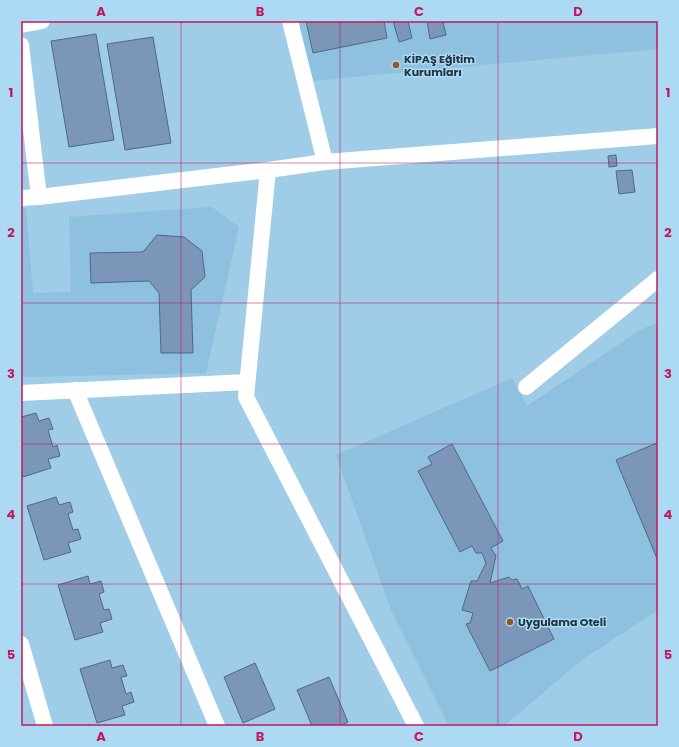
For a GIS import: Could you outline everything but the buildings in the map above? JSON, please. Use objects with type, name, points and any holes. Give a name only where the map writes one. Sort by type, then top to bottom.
[{"type":"street","points":[[21,25],[42,21]]},
{"type":"street","points":[[290,21],[325,162]]},
{"type":"street","points":[[21,45],[39,197]]},
{"type":"street","points":[[21,198],[268,170],[325,162],[658,136]]},
{"type":"street","points":[[268,170],[246,397],[415,726]]},
{"type":"street","points":[[526,387],[658,279]]},
{"type":"street","points":[[21,393],[247,382]]},
{"type":"street","points":[[75,390],[217,726]]},
{"type":"street","points":[[21,644],[24,668],[45,726]]},
{"type":"shaded area","name":"KİPAŞ Eğitim Kurumları","points":[[297,21],[658,21],[658,49],[310,81]]},
{"type":"shaded area","points":[[212,207],[239,227],[206,373],[21,377],[21,208],[26,208],[33,293],[71,292],[69,217]]},
{"type":"shaded area","points":[[658,322],[658,610],[582,660],[504,726],[449,726],[391,610],[336,455],[512,378],[527,406],[640,330]]},
{"type":"place","name":"KİPAŞ Eğitim Kurumları","points":[[396,65]]},
{"type":"place","name":"Uygulama Oteli","points":[[510,622]]}]
